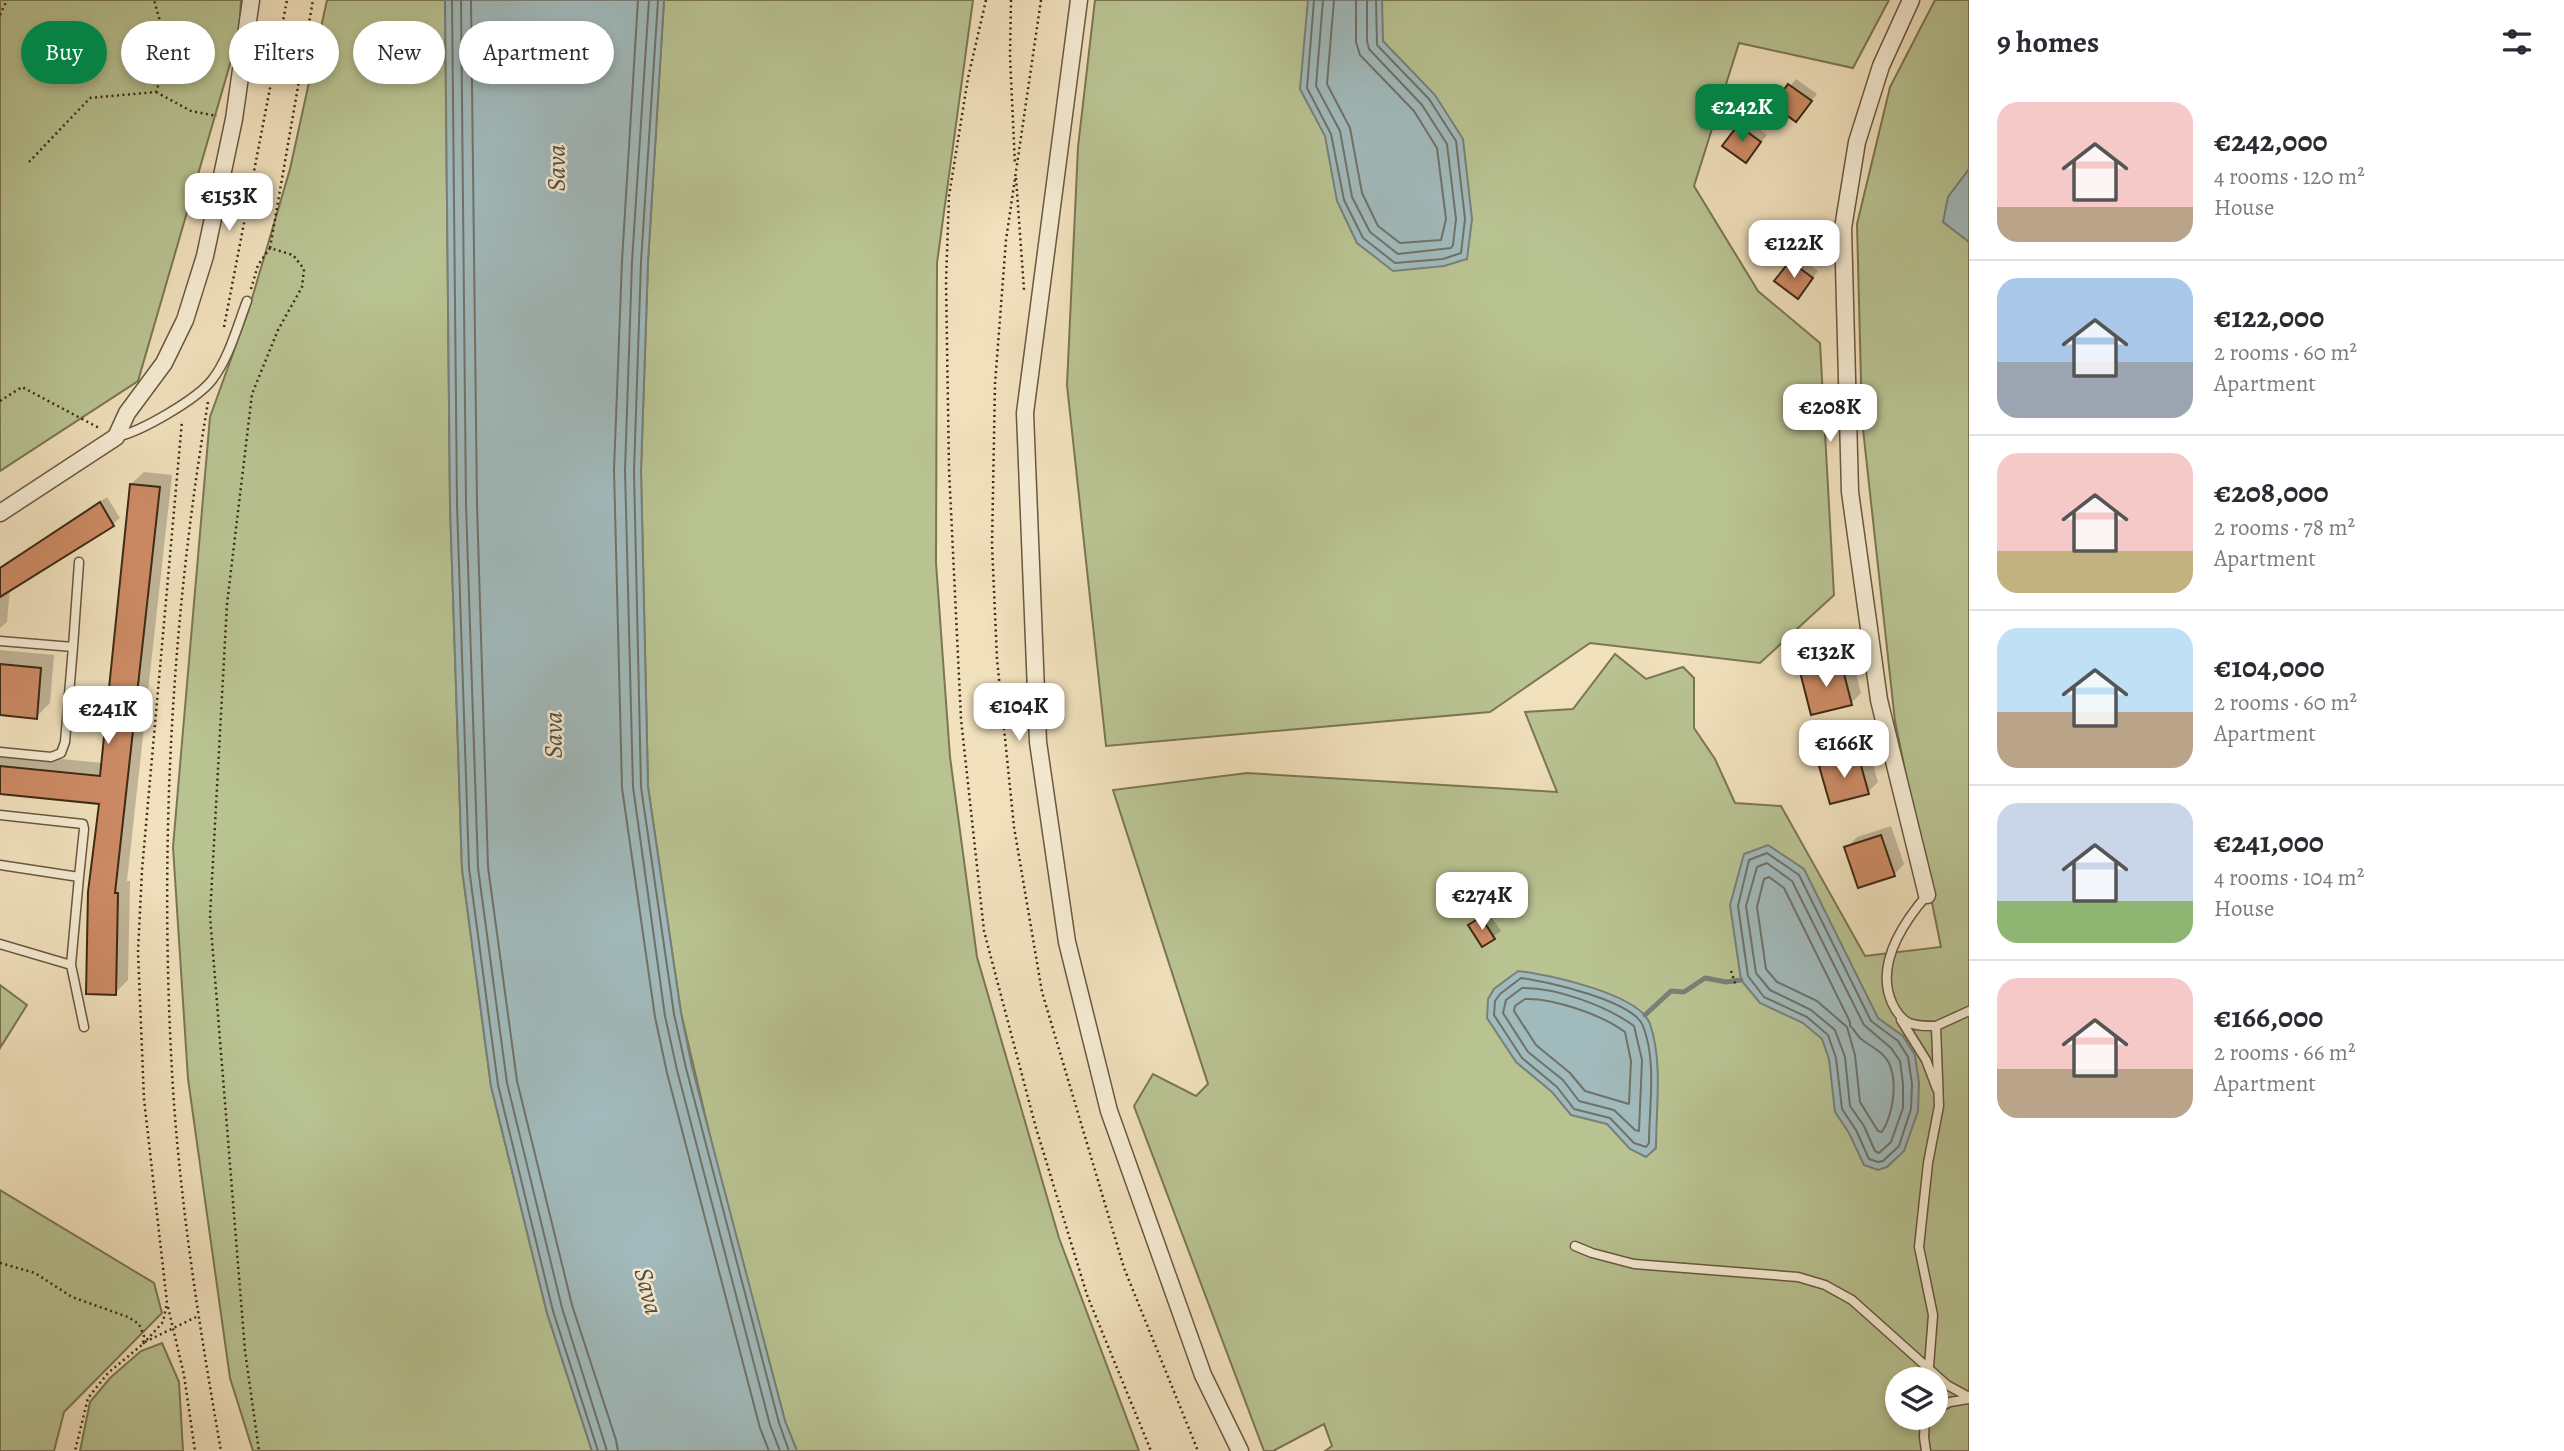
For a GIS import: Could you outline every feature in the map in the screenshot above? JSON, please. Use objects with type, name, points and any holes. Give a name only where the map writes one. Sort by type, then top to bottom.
[{"type":"street","points":[[0,513],[117,438],[127,413],[164,363],[185,320],[205,256],[234,119],[251,0]]},
{"type":"street","points":[[1079,0],[1025,413],[1038,742],[1068,942],[1109,1111],[1203,1374],[1240,1451]]},
{"type":"street","points":[[1911,0],[1881,66],[1857,142],[1843,228],[1850,492],[1879,701],[1927,895]]},
{"type":"lane","points":[[117,438],[156,422],[211,381],[225,358],[247,301]]},
{"type":"lane","points":[[0,752],[51,757],[61,753],[65,742],[79,562]]},
{"type":"lane","points":[[0,641],[73,647]]},
{"type":"lane","points":[[0,815],[83,824],[71,965],[83,1027]]},
{"type":"lane","points":[[0,866],[79,877]]},
{"type":"lane","points":[[1927,895],[1915,909],[1888,957],[1886,974],[1889,995],[1926,1060],[1939,1096]]},
{"type":"lane","points":[[0,944],[71,965]]},
{"type":"lane","points":[[1898,1015],[1913,1026],[1936,1026],[1969,1012]]},
{"type":"lane","points":[[1929,1367],[1933,1315],[1919,1247],[1939,1096],[1936,1026]]},
{"type":"lane","points":[[1575,1245],[1592,1253],[1634,1264],[1798,1276],[1825,1285],[1852,1300],[1928,1367]]},
{"type":"lane","points":[[1948,1386],[1969,1398]]},
{"type":"lane","points":[[1948,1403],[1969,1398]]},
{"type":"lane","points":[[1924,1430],[1926,1451]]},
{"type":"path","points":[[0,16],[7,0]]},
{"type":"path","points":[[154,0],[169,53],[156,92]]},
{"type":"path","points":[[223,333],[287,0]]},
{"type":"path","points":[[247,301],[258,265],[270,248],[313,0]]},
{"type":"path","points":[[986,0],[968,78],[949,196],[946,282],[949,468],[961,719],[984,931],[1036,1128],[1087,1296],[1151,1451]]},
{"type":"path","points":[[1011,0],[1010,56],[1024,300]]},
{"type":"path","points":[[29,162],[90,99],[156,92],[191,111],[234,119]]},
{"type":"path","points":[[258,1451],[245,1351],[211,916],[227,604],[252,394],[278,330],[302,287],[303,269],[293,255],[270,248]]},
{"type":"path","points":[[211,381],[187,556],[174,688],[168,859],[173,1088],[197,1317],[221,1451]]},
{"type":"path","points":[[0,401],[22,387],[117,438]]},
{"type":"path","points":[[183,403],[142,870],[138,952],[144,1099],[167,1303],[184,1375],[195,1451]]},
{"type":"path","points":[[1731,971],[1736,986]]},
{"type":"path","points":[[0,1263],[35,1273],[72,1297],[128,1317],[139,1324],[144,1336],[142,1344]]},
{"type":"path","points":[[75,1451],[88,1398],[108,1373],[163,1322],[167,1303]]},
{"type":"path","points":[[142,1344],[197,1317]]},
{"type":"green space","points":[[0,0],[241,0],[240,21],[229,21],[229,67],[138,381],[0,471]]},
{"type":"green space","points":[[327,0],[445,0],[450,505],[462,869],[491,1086],[547,1313],[592,1451],[253,1451],[230,1378],[188,1079],[173,847],[210,417],[248,312],[290,169],[309,84],[339,84],[339,21],[322,21]]},
{"type":"green space","points":[[664,0],[973,0],[937,263],[936,563],[950,757],[977,957],[1059,1238],[1139,1451],[797,1451],[785,1421],[718,1170],[681,1013],[648,787],[641,471],[648,262]]},
{"type":"green space","points":[[1095,0],[1889,0],[1853,68],[1739,43],[1694,186],[1758,291],[1820,343],[1834,595],[1760,663],[1590,643],[1490,712],[1106,746],[1067,385],[1078,147]]},
{"type":"green space","points":[[1935,0],[1969,0],[1969,1451],[1325,1451],[1332,1446],[1324,1424],[1273,1451],[1264,1451],[1134,1106],[1153,1074],[1196,1096],[1208,1084],[1113,790],[1247,773],[1557,792],[1525,712],[1573,709],[1615,654],[1646,679],[1683,667],[1694,678],[1694,728],[1715,759],[1735,803],[1781,806],[1865,956],[1941,947],[1895,721],[1862,420],[1857,224],[1890,87]]},
{"type":"green space","points":[[0,985],[27,1005],[0,1048]]},
{"type":"green space","points":[[0,1190],[154,1283],[162,1313],[64,1412],[54,1451],[0,1451]]},
{"type":"green space","points":[[162,1343],[179,1382],[183,1451],[80,1451],[90,1402],[110,1378],[141,1351]]},
{"type":"water","name":"Sava","points":[[445,0],[664,0],[648,262],[641,471],[648,787],[681,1013],[692,1067],[785,1421],[797,1451],[592,1451],[547,1313],[491,1086],[462,869],[450,505]]},
{"type":"water","points":[[1308,0],[1382,0],[1383,41],[1435,95],[1463,139],[1472,219],[1467,259],[1444,266],[1393,271],[1357,243],[1337,201],[1325,136],[1300,89]]},
{"type":"water","points":[[1969,169],[1969,242],[1943,222],[1948,197]]},
{"type":"water","points":[[1768,845],[1804,869],[1878,1018],[1903,1036],[1915,1055],[1919,1083],[1918,1111],[1904,1151],[1887,1167],[1878,1170],[1864,1165],[1849,1133],[1835,1112],[1829,1059],[1822,1039],[1803,1023],[1760,1003],[1741,980],[1730,905],[1744,854]]},
{"type":"water","points":[[1518,971],[1591,987],[1629,1003],[1643,1013],[1650,1024],[1658,1069],[1656,1148],[1646,1157],[1630,1149],[1607,1124],[1571,1115],[1552,1092],[1516,1062],[1487,1018],[1488,999],[1494,989]]},
{"type":"building","points":[[1788,84],[1812,101],[1796,122],[1773,105]]},
{"type":"building","points":[[1738,125],[1761,142],[1746,163],[1722,146]]},
{"type":"building","points":[[1790,261],[1813,278],[1798,299],[1774,281]]},
{"type":"building","points":[[130,484],[160,487],[115,893],[118,893],[116,995],[86,994],[88,892],[99,804],[0,794],[0,766],[100,776]]},
{"type":"building","points":[[100,502],[114,526],[0,597],[0,568]]},
{"type":"building","points":[[1841,662],[1852,705],[1811,715],[1800,672]]},
{"type":"building","points":[[0,664],[41,668],[37,719],[0,715]]},
{"type":"building","points":[[1858,755],[1869,794],[1830,804],[1819,766]]},
{"type":"building","points":[[1881,835],[1895,876],[1858,888],[1844,847]]},
{"type":"building","points":[[1481,917],[1495,939],[1482,947],[1468,925]]},
{"type":"waterway","points":[[1645,1015],[1671,991],[1684,992],[1705,978],[1726,982],[1741,980]]}]
